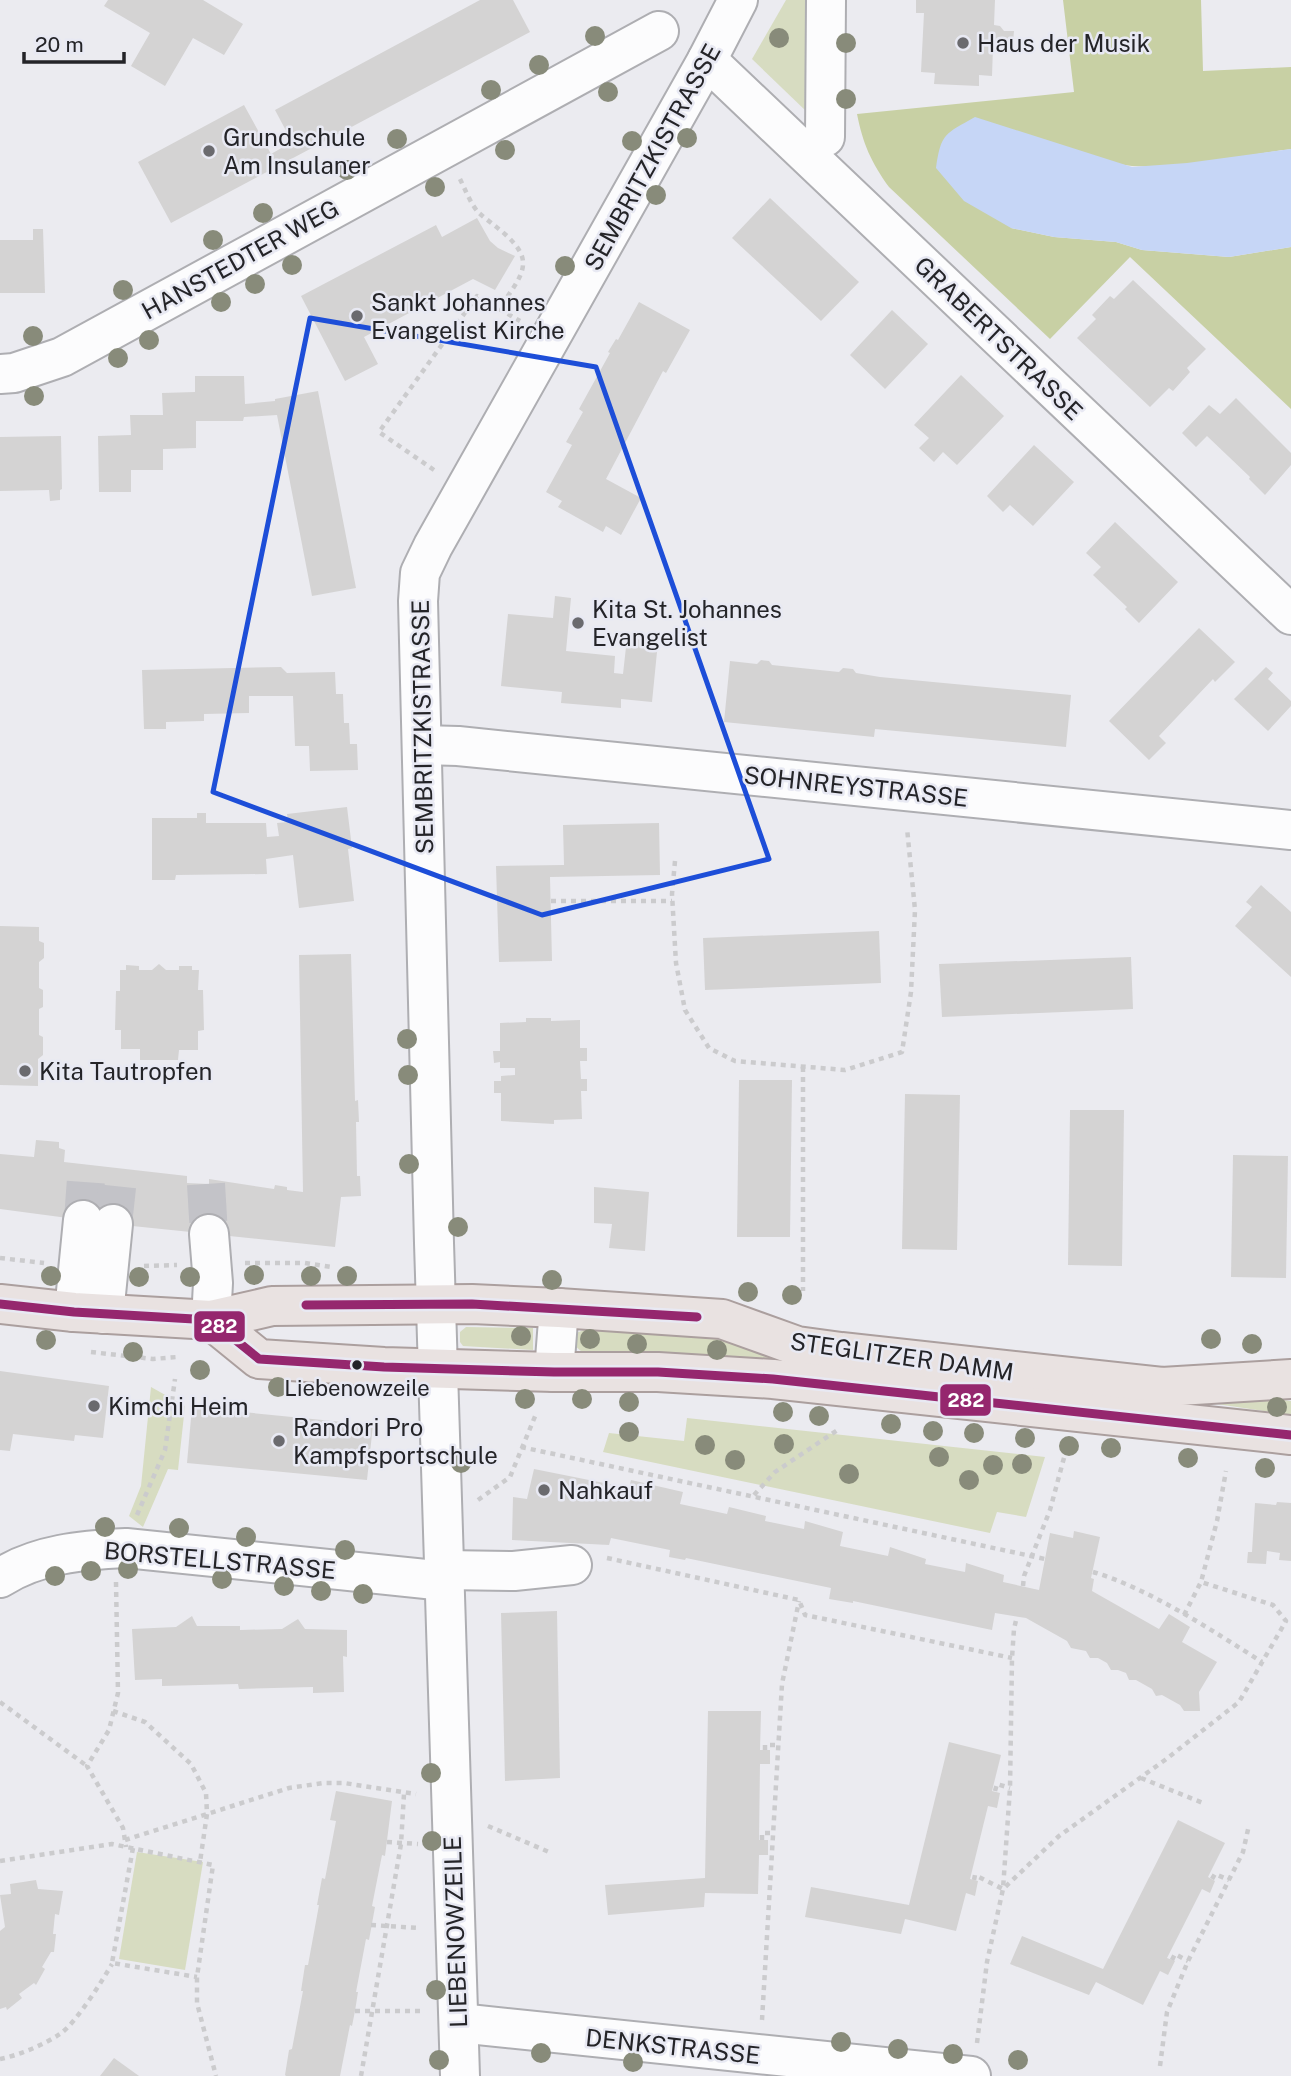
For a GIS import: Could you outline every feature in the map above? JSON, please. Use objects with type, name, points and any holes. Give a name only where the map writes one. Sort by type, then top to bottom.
[{"type":"main road","name":"STEGLITZER DAMM","points":[[0,1304],[89,1313],[211,1320],[272,1306],[436,1305],[559,1308],[722,1319],[797,1346],[1162,1387],[1291,1379]]},
{"type":"main road","name":"STEGLITZER DAMM","points":[[211,1320],[259,1359],[336,1365],[554,1372],[658,1372],[773,1379],[1291,1435]]},
{"type":"street","name":"SEMBRITZKISTRASSE","points":[[438,1368],[418,601],[420,573],[738,0]]},
{"type":"street","points":[[825,137],[827,0]]},
{"type":"street","name":"HANSTEDTER WEG","points":[[0,374],[14,373],[62,357],[659,31]]},
{"type":"street","name":"GRABERTSTRASSE","points":[[707,60],[1291,615]]},
{"type":"street","name":"SOHNREYSTRASSE","points":[[422,745],[1291,831]]},
{"type":"street","points":[[89,1313],[98,1222]]},
{"type":"street","points":[[209,1234],[213,1283],[211,1320]]},
{"type":"street","points":[[554,1372],[559,1308]]},
{"type":"street","name":"LIEBENOWZEILE","points":[[438,1368],[444,1575],[443,2017],[460,2076]]},
{"type":"street","name":"BORSTELLSTRASSE","points":[[0,1578],[56,1555],[91,1549],[126,1548],[444,1575],[572,1564]]},
{"type":"street","name":"DENKSTRASSE","points":[[443,2017],[974,2061]]},
{"type":"path","points":[[460,179],[479,212],[516,245],[521,253],[523,265],[519,277],[500,309]]},
{"type":"path","points":[[443,477],[379,432],[477,296],[525,325]]},
{"type":"path","points":[[675,861],[672,901],[676,963],[685,1010],[709,1048],[735,1061],[845,1070],[902,1052],[911,992],[915,910],[907,820]]},
{"type":"path","points":[[551,901],[672,901]]},
{"type":"path","points":[[803,1067],[803,1291]]},
{"type":"path","points":[[134,1523],[166,1450],[175,1379]]},
{"type":"path","points":[[471,1504],[510,1477],[536,1414]]},
{"type":"path","points":[[753,1496],[775,1472],[839,1429]]},
{"type":"path","points":[[521,1447],[1045,1559]]},
{"type":"path","points":[[1023,1586],[1050,1510],[1065,1454]]},
{"type":"path","points":[[1184,1615],[1201,1582],[1217,1521],[1226,1471]]},
{"type":"path","points":[[572,1564],[604,1557],[799,1600]]},
{"type":"path","points":[[1093,1572],[1114,1578],[1184,1615],[1262,1662]]},
{"type":"path","points":[[87,1766],[109,1730],[118,1693],[116,1578]]},
{"type":"path","points":[[1003,1889],[1059,1836],[1141,1778],[1239,1702],[1286,1621],[1273,1605],[1201,1582]]},
{"type":"path","points":[[799,1600],[805,1615],[1012,1658]]},
{"type":"path","points":[[762,2025],[782,1684],[799,1600]]},
{"type":"path","points":[[974,2061],[987,1962],[1003,1889],[1010,1788],[1012,1658],[1017,1616]]},
{"type":"path","points":[[0,1702],[87,1766],[123,1828],[126,1847]]},
{"type":"path","points":[[113,1711],[145,1722],[191,1764],[206,1793],[207,1814],[200,1861]]},
{"type":"path","points":[[765,1750],[765,1745],[778,1745]]},
{"type":"path","points":[[1141,1778],[1203,1803]]},
{"type":"path","points":[[125,1840],[289,1788],[344,1783],[404,1794],[423,1794]]},
{"type":"path","points":[[995,1791],[997,1784],[1010,1788]]},
{"type":"path","points":[[361,2076],[401,1844],[404,1794]]},
{"type":"path","points":[[477,1821],[549,1852]]},
{"type":"path","points":[[1160,2066],[1167,2012],[1188,1961],[1243,1852],[1249,1825]]},
{"type":"path","points":[[762,1840],[762,1833],[773,1833]]},
{"type":"path","points":[[387,1842],[424,1844]]},
{"type":"path","points":[[0,1861],[112,1844],[213,1865],[197,1977],[197,2003],[216,2076]]},
{"type":"path","points":[[0,2059],[14,2056],[62,2032],[98,1989],[112,1963],[133,1848]]},
{"type":"path","points":[[1212,1879],[1215,1874],[1229,1880]]},
{"type":"path","points":[[974,1880],[975,1875],[1003,1889]]},
{"type":"path","points":[[371,1925],[426,1928]]},
{"type":"path","points":[[1172,1960],[1175,1954],[1188,1961]]},
{"type":"path","points":[[112,1963],[197,1977]]},
{"type":"path","points":[[355,2011],[443,2017]]},
{"type":"highlighted area","points":[[310,318],[596,367],[769,859],[542,915],[213,792]]},
{"type":"green space","points":[[786,0],[810,0],[807,112],[752,59]]},
{"type":"green space","points":[[1063,0],[1201,0],[1203,71],[1291,67],[1291,149],[1180,165],[1118,164],[1011,228],[1054,237],[1116,242],[1142,250],[1229,257],[1291,247],[1291,409],[1130,257],[1050,339],[889,187],[877,169],[865,144],[857,114],[1074,92]]},
{"type":"green space","points":[[466,1327],[533,1328],[533,1350],[463,1346],[460,1332]]},
{"type":"green space","points":[[584,1330],[710,1337],[787,1360],[786,1366],[582,1352],[574,1345],[576,1333]]},
{"type":"green space","points":[[151,1387],[185,1406],[178,1470],[168,1469],[143,1527],[129,1516],[141,1486]]},
{"type":"green space","points":[[1269,1398],[1291,1401],[1291,1415],[1197,1401]]},
{"type":"green space","points":[[687,1418],[1045,1457],[1026,1517],[997,1512],[990,1533],[603,1452],[609,1433],[684,1441]]},
{"type":"green space","points":[[137,1852],[203,1862],[185,1970],[119,1959]]},
{"type":"water","points":[[975,117],[1132,167],[1187,163],[1291,149],[1291,247],[1229,257],[1142,250],[1116,242],[1054,237],[1011,228],[964,201],[936,168],[940,148],[946,136]]},
{"type":"building","points":[[108,0],[203,0],[243,24],[224,55],[193,38],[165,86],[131,66],[150,33],[104,6]]},
{"type":"building","points":[[480,0],[513,0],[530,32],[171,223],[138,162],[244,105],[271,154],[292,142],[275,110]]},
{"type":"building","name":"Haus der Musik","points":[[916,0],[995,0],[994,25],[1000,26],[1004,31],[1014,31],[1013,42],[1003,42],[993,47],[992,76],[979,75],[979,86],[934,84],[935,73],[921,72],[924,13],[916,13]]},
{"type":"building","points":[[770,198],[859,282],[821,321],[732,238]]},
{"type":"building","name":"Sankt Johannes Evangelist Kirche","points":[[477,218],[490,241],[515,256],[495,290],[473,279],[364,337],[378,364],[345,381],[301,296],[436,225],[442,237]]},
{"type":"building","points":[[33,229],[43,229],[45,293],[0,293],[0,240],[33,240]]},
{"type":"building","points":[[1133,280],[1206,349],[1187,368],[1190,372],[1173,391],[1169,388],[1150,407],[1077,338],[1096,319],[1092,315],[1110,296],[1114,299]]},
{"type":"building","points":[[639,302],[690,330],[666,373],[663,371],[606,479],[641,498],[621,535],[606,526],[603,532],[558,507],[562,501],[546,492],[572,445],[566,442],[583,412],[579,409],[610,353],[608,352],[616,339],[618,340]]},
{"type":"building","points":[[892,310],[928,344],[885,389],[850,355]]},
{"type":"building","points":[[961,375],[1004,416],[957,465],[943,452],[934,462],[919,448],[929,438],[914,425]]},
{"type":"building","points":[[195,376],[244,376],[245,404],[275,401],[318,391],[356,588],[312,596],[277,415],[244,417],[243,421],[196,421],[196,448],[163,449],[163,470],[131,470],[131,492],[99,492],[98,436],[131,435],[130,415],[163,415],[162,393],[195,392]]},
{"type":"building","points":[[1236,398],[1291,453],[1291,465],[1265,495],[1207,436],[1196,447],[1182,433],[1209,405],[1220,414]]},
{"type":"building","points":[[61,436],[60,500],[50,501],[49,490],[0,491],[0,437]]},
{"type":"building","points":[[1034,445],[1074,482],[1033,526],[1010,505],[1003,512],[987,496]]},
{"type":"building","points":[[1115,522],[1178,582],[1139,623],[1125,609],[1127,607],[1093,575],[1101,567],[1086,553]]},
{"type":"building","points":[[555,596],[571,598],[566,651],[615,656],[614,673],[623,674],[627,638],[658,642],[652,702],[621,699],[621,708],[561,703],[562,692],[501,686],[508,614],[553,618]]},
{"type":"building","points":[[1199,628],[1235,662],[1215,682],[1213,679],[1159,736],[1166,743],[1149,760],[1109,721]]},
{"type":"building","points":[[761,660],[769,661],[772,665],[839,672],[843,668],[853,669],[856,673],[880,677],[1071,695],[1066,747],[875,729],[874,737],[724,722],[730,661],[757,664]]},
{"type":"building","points":[[281,667],[287,673],[335,672],[336,694],[343,694],[344,723],[349,723],[350,744],[357,744],[358,770],[310,771],[309,746],[295,746],[293,696],[249,696],[249,713],[204,714],[204,721],[166,722],[166,729],[144,729],[142,670]]},
{"type":"building","points":[[1266,667],[1273,673],[1268,679],[1291,701],[1291,706],[1268,731],[1234,699]]},
{"type":"building","points":[[347,807],[352,848],[348,849],[354,901],[299,908],[293,855],[266,859],[267,874],[176,875],[175,880],[152,880],[152,818],[197,818],[197,813],[206,813],[206,823],[266,823],[267,837],[279,836],[277,823],[288,822],[287,814]]},
{"type":"building","points":[[659,823],[660,875],[550,877],[552,961],[499,962],[496,866],[564,865],[563,825]]},
{"type":"building","points":[[1261,885],[1291,912],[1291,977],[1235,926],[1252,907],[1246,902]]},
{"type":"building","points":[[0,926],[39,927],[39,941],[44,943],[44,958],[39,962],[39,988],[43,990],[43,1007],[39,1009],[39,1035],[43,1037],[43,1055],[38,1059],[38,1086],[0,1085]]},
{"type":"building","points":[[879,931],[881,983],[705,990],[703,938]]},
{"type":"building","points":[[351,954],[355,1101],[358,1100],[359,1122],[356,1122],[357,1176],[360,1176],[361,1196],[341,1197],[335,1247],[113,1224],[0,1209],[0,1154],[34,1157],[36,1140],[59,1142],[59,1148],[65,1150],[64,1162],[187,1176],[187,1183],[209,1184],[209,1179],[274,1189],[275,1185],[303,1192],[299,955]]},
{"type":"building","points":[[1131,957],[1133,1009],[942,1017],[939,964]]},
{"type":"building","points":[[159,964],[166,970],[192,966],[192,970],[199,970],[198,990],[203,990],[204,1030],[198,1031],[198,1050],[179,1050],[178,1060],[140,1060],[140,1049],[121,1049],[121,1030],[115,1030],[116,991],[120,991],[120,970],[126,970],[126,965],[139,966],[139,970],[152,970]]},
{"type":"building","points":[[526,1018],[580,1020],[580,1048],[587,1048],[587,1061],[580,1061],[581,1079],[587,1079],[587,1091],[581,1091],[582,1119],[554,1120],[554,1124],[501,1121],[501,1093],[494,1093],[494,1081],[501,1081],[501,1076],[515,1075],[515,1068],[500,1068],[500,1062],[494,1063],[493,1051],[500,1051],[500,1023],[526,1022]]},
{"type":"building","points":[[739,1080],[792,1080],[790,1237],[737,1237]]},
{"type":"building","points":[[905,1094],[960,1095],[957,1250],[902,1249]]},
{"type":"building","points":[[1070,1110],[1124,1110],[1122,1266],[1068,1265]]},
{"type":"building","points":[[1233,1155],[1288,1156],[1286,1278],[1231,1277]]},
{"type":"building","points":[[594,1187],[649,1192],[645,1251],[609,1248],[612,1224],[594,1223]]},
{"type":"building","points":[[0,1371],[109,1386],[103,1438],[75,1435],[74,1441],[13,1434],[10,1451],[0,1450]]},
{"type":"building","points":[[192,1407],[373,1425],[367,1480],[187,1463]]},
{"type":"building","points":[[534,1469],[629,1488],[631,1480],[683,1492],[680,1504],[727,1514],[729,1507],[766,1516],[765,1521],[804,1529],[805,1521],[843,1532],[840,1546],[888,1556],[890,1547],[926,1559],[925,1564],[965,1572],[966,1563],[1004,1575],[1003,1582],[1039,1590],[1050,1533],[1073,1538],[1074,1531],[1100,1537],[1091,1578],[1094,1579],[1092,1591],[1159,1629],[1169,1614],[1190,1627],[1182,1642],[1217,1662],[1199,1692],[1200,1711],[1184,1711],[1180,1705],[1162,1695],[1156,1696],[1152,1689],[1136,1680],[1129,1680],[1126,1673],[1111,1670],[1107,1663],[1098,1658],[1090,1658],[1086,1651],[1071,1648],[1067,1641],[1026,1618],[995,1613],[992,1630],[853,1601],[829,1599],[831,1588],[686,1558],[669,1557],[670,1550],[611,1538],[609,1545],[512,1540],[513,1497],[527,1499]]},
{"type":"building","points":[[1277,1502],[1291,1503],[1291,1561],[1279,1560],[1280,1553],[1267,1551],[1266,1564],[1247,1563],[1248,1552],[1252,1552],[1255,1503],[1276,1505]]},
{"type":"building","points":[[557,1611],[560,1778],[505,1781],[501,1613]]},
{"type":"building","points":[[192,1616],[197,1626],[240,1626],[240,1630],[282,1629],[298,1619],[305,1629],[347,1630],[347,1657],[343,1656],[344,1692],[313,1693],[313,1687],[239,1689],[238,1684],[162,1686],[162,1679],[135,1680],[132,1629],[176,1627]]},
{"type":"building","points":[[708,1711],[761,1711],[760,1750],[770,1750],[770,1764],[760,1764],[759,1840],[768,1840],[768,1855],[759,1855],[758,1894],[705,1893],[704,1907],[608,1915],[605,1885],[705,1878]]},
{"type":"building","points":[[949,1742],[1001,1755],[992,1791],[1000,1793],[997,1808],[988,1806],[970,1879],[978,1881],[975,1896],[966,1893],[956,1931],[905,1919],[901,1934],[805,1917],[811,1887],[909,1905]]},
{"type":"building","points":[[336,1791],[392,1801],[385,1856],[382,1855],[372,1906],[375,1907],[369,1940],[366,1939],[355,2011],[340,2076],[286,2076],[322,1878],[325,1879],[336,1821],[330,1820]]},
{"type":"building","points":[[1178,1820],[1225,1843],[1208,1877],[1215,1881],[1210,1893],[1202,1889],[1167,1958],[1175,1961],[1168,1975],[1160,1971],[1143,2005],[1096,1982],[1089,1995],[1010,1964],[1022,1936],[1103,1969]]},
{"type":"building","points":[[36,1880],[38,1889],[63,1891],[59,1915],[55,1914],[54,1952],[51,1952],[42,1967],[45,1969],[36,1985],[34,1983],[19,1994],[22,1998],[7,2010],[6,2007],[0,2009],[0,1931],[5,1927],[0,1895],[11,1894],[10,1884]]},
{"type":"building","points":[[114,2058],[139,2076],[100,2076]]},
{"type":"tunnel","points":[[83,1220],[87,1165]]},
{"type":"tunnel","points":[[113,1224],[119,1169]]},
{"type":"tunnel","points":[[206,1184],[209,1234]]},
{"type":"transit line","name":"282","points":[[0,1304],[74,1312],[211,1320],[259,1359],[384,1367],[658,1372],[773,1379],[1291,1435]]},
{"type":"transit line","name":"282","points":[[306,1305],[472,1304],[697,1317]]},
{"type":"place","name":"Haus der Musik","points":[[963,43]]},
{"type":"place","name":"Grundschule Am Insulaner","points":[[209,151]]},
{"type":"place","name":"Sankt Johannes Evangelist Kirche","points":[[357,316]]},
{"type":"place","name":"Kita St. Johannes Evangelist","points":[[578,623]]},
{"type":"place","name":"Kita Tautropfen","points":[[25,1071]]},
{"type":"place","name":"Liebenowzeile","points":[[357,1365]]},
{"type":"place","name":"Kimchi Heim","points":[[94,1406]]},
{"type":"place","name":"Randori Pro Kampfsportschule","points":[[279,1441]]},
{"type":"place","name":"Nahkauf","points":[[544,1490]]}]
